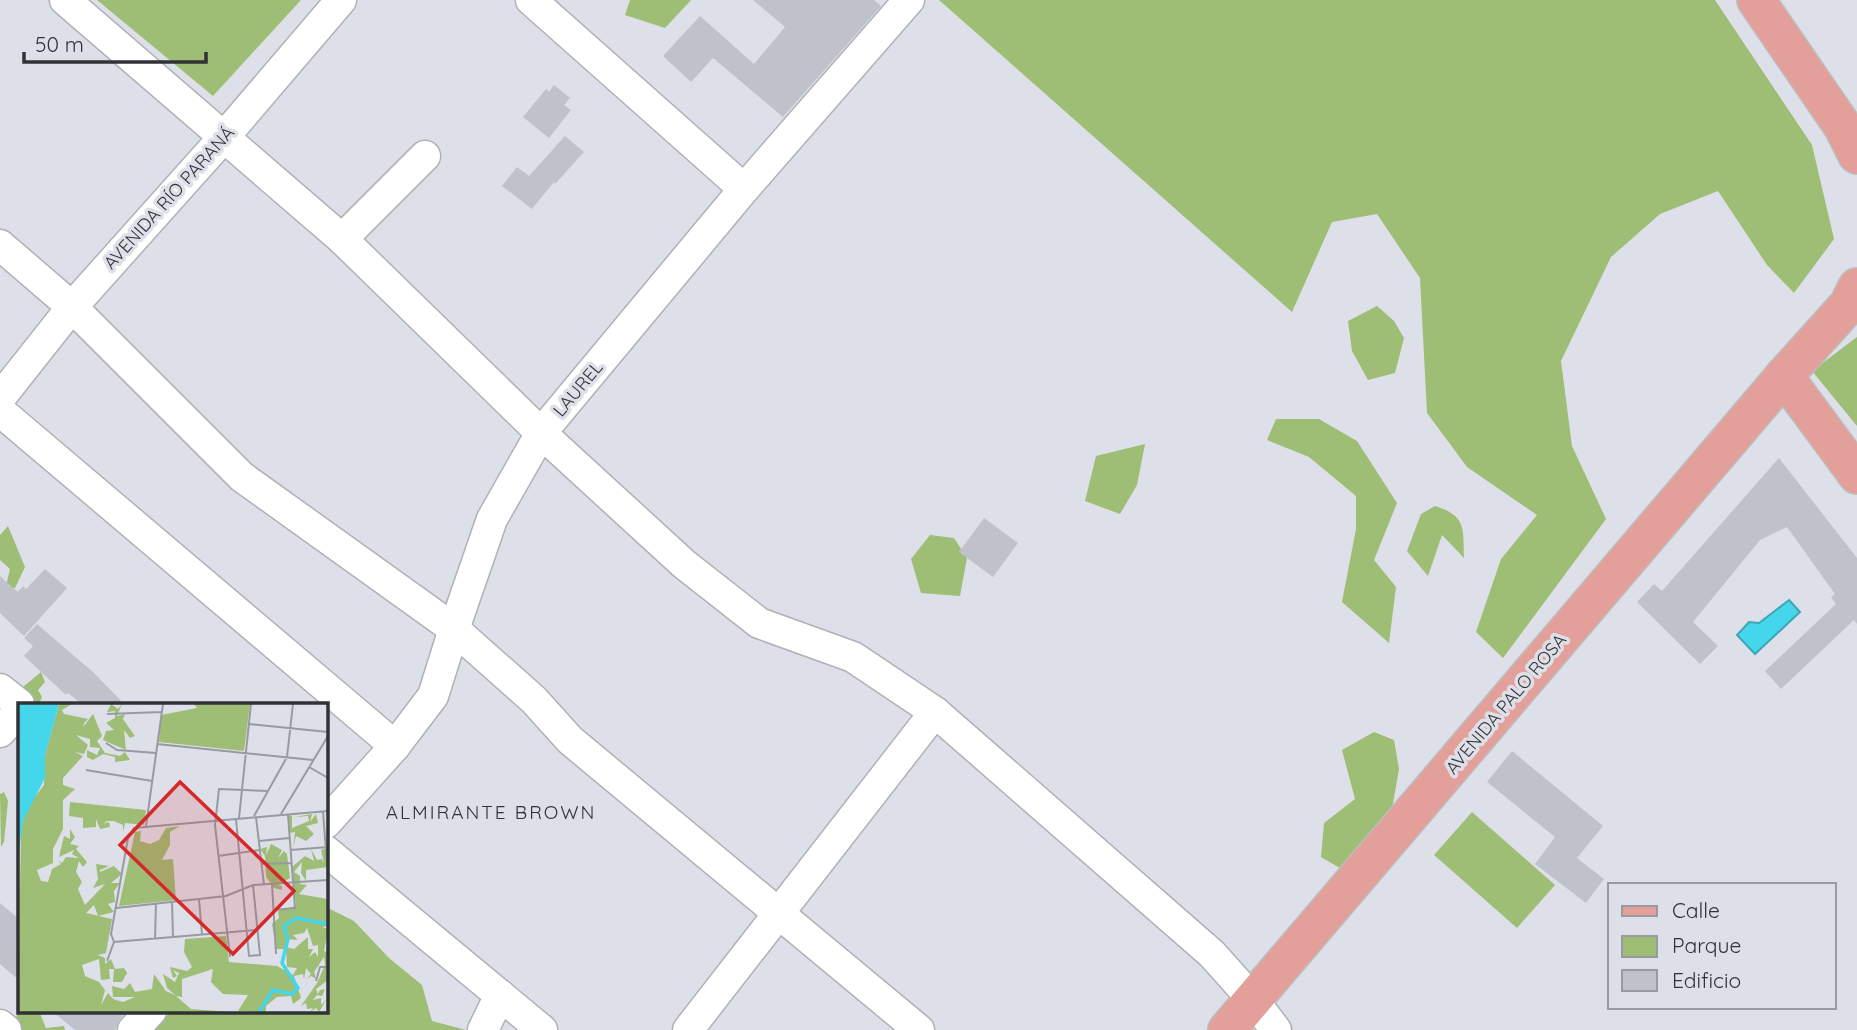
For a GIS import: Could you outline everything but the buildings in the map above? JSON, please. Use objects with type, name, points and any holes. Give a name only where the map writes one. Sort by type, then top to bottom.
[{"type":"main road","points":[[1756,0],[1843,127],[1857,155]]},
{"type":"main road","points":[[1857,286],[1848,305],[1784,376],[1857,475]]},
{"type":"main road","name":"AVENIDA PALO ROSA","points":[[1227,1030],[1784,376]]},
{"type":"street","points":[[65,0],[342,239],[541,433],[684,564],[759,623],[853,657],[934,712],[1212,954],[1276,1030]]},
{"type":"street","name":"AVENIDA RÍO PARANÁ","points":[[0,398],[72,307],[224,137],[341,0]]},
{"type":"street","points":[[531,0],[744,189]]},
{"type":"street","name":"LAUREL","points":[[327,822],[395,746],[433,696],[492,519],[541,433],[744,189],[909,0]]},
{"type":"street","points":[[342,239],[425,156]]},
{"type":"street","points":[[0,245],[72,307],[242,477],[454,629],[534,700],[570,740],[919,1030]]},
{"type":"street","points":[[0,411],[395,746]]},
{"type":"street","points":[[0,690],[18,704]]},
{"type":"street","points":[[0,732],[18,712]]},
{"type":"street","points":[[688,1030],[934,712]]},
{"type":"street","points":[[327,852],[542,1030]]},
{"type":"street","points":[[483,1030],[500,995]]},
{"type":"street","points":[[133,1030],[150,1012]]},
{"type":"street","points":[[0,1025],[6,1030]]},
{"type":"green space","points":[[97,0],[301,0],[213,96]]},
{"type":"green space","points":[[630,0],[691,0],[665,28],[625,15]]},
{"type":"green space","points":[[939,0],[1715,0],[1812,145],[1834,239],[1794,293],[1767,265],[1718,191],[1660,214],[1611,257],[1561,361],[1572,446],[1606,519],[1503,658],[1476,632],[1501,559],[1537,515],[1467,467],[1427,413],[1420,278],[1377,214],[1332,222],[1292,312]]},
{"type":"green space","points":[[1377,306],[1394,321],[1404,338],[1395,373],[1368,380],[1352,351],[1348,321]]},
{"type":"green space","points":[[1857,337],[1857,426],[1812,371]]},
{"type":"green space","points":[[1276,419],[1319,419],[1357,441],[1397,503],[1374,560],[1396,587],[1389,643],[1342,602],[1356,529],[1356,496],[1309,457],[1267,440]]},
{"type":"green space","points":[[1145,444],[1137,485],[1120,514],[1085,501],[1096,456]]},
{"type":"green space","points":[[1435,506],[1458,519],[1463,531],[1464,558],[1442,535],[1428,576],[1407,551],[1421,514]]},
{"type":"green space","points":[[8,526],[25,567],[15,588],[5,590],[10,569],[0,560],[0,535]]},
{"type":"green space","points":[[930,535],[954,538],[967,558],[960,596],[921,593],[911,559]]},
{"type":"green space","points":[[41,672],[45,682],[38,690],[42,697],[39,703],[32,703],[23,687]]},
{"type":"green space","points":[[1374,732],[1394,740],[1399,769],[1392,809],[1345,871],[1321,857],[1324,823],[1355,799],[1342,750]]},
{"type":"green space","points":[[4,792],[8,801],[4,842],[1,847],[0,794]]},
{"type":"green space","points":[[1472,812],[1555,885],[1517,928],[1434,855]]},
{"type":"green space","points":[[327,908],[354,921],[389,958],[422,985],[432,1021],[466,1030],[149,1030],[172,1012],[327,1012]]},
{"type":"green space","points":[[18,1010],[39,1012],[46,1028],[64,1026],[65,1030],[21,1030],[16,1019]]},
{"type":"water","points":[[1789,600],[1800,612],[1755,654],[1737,635],[1749,622],[1759,623]]},
{"type":"district","name":"ALMIRANTE BROWN","points":[[491,812]]}]
